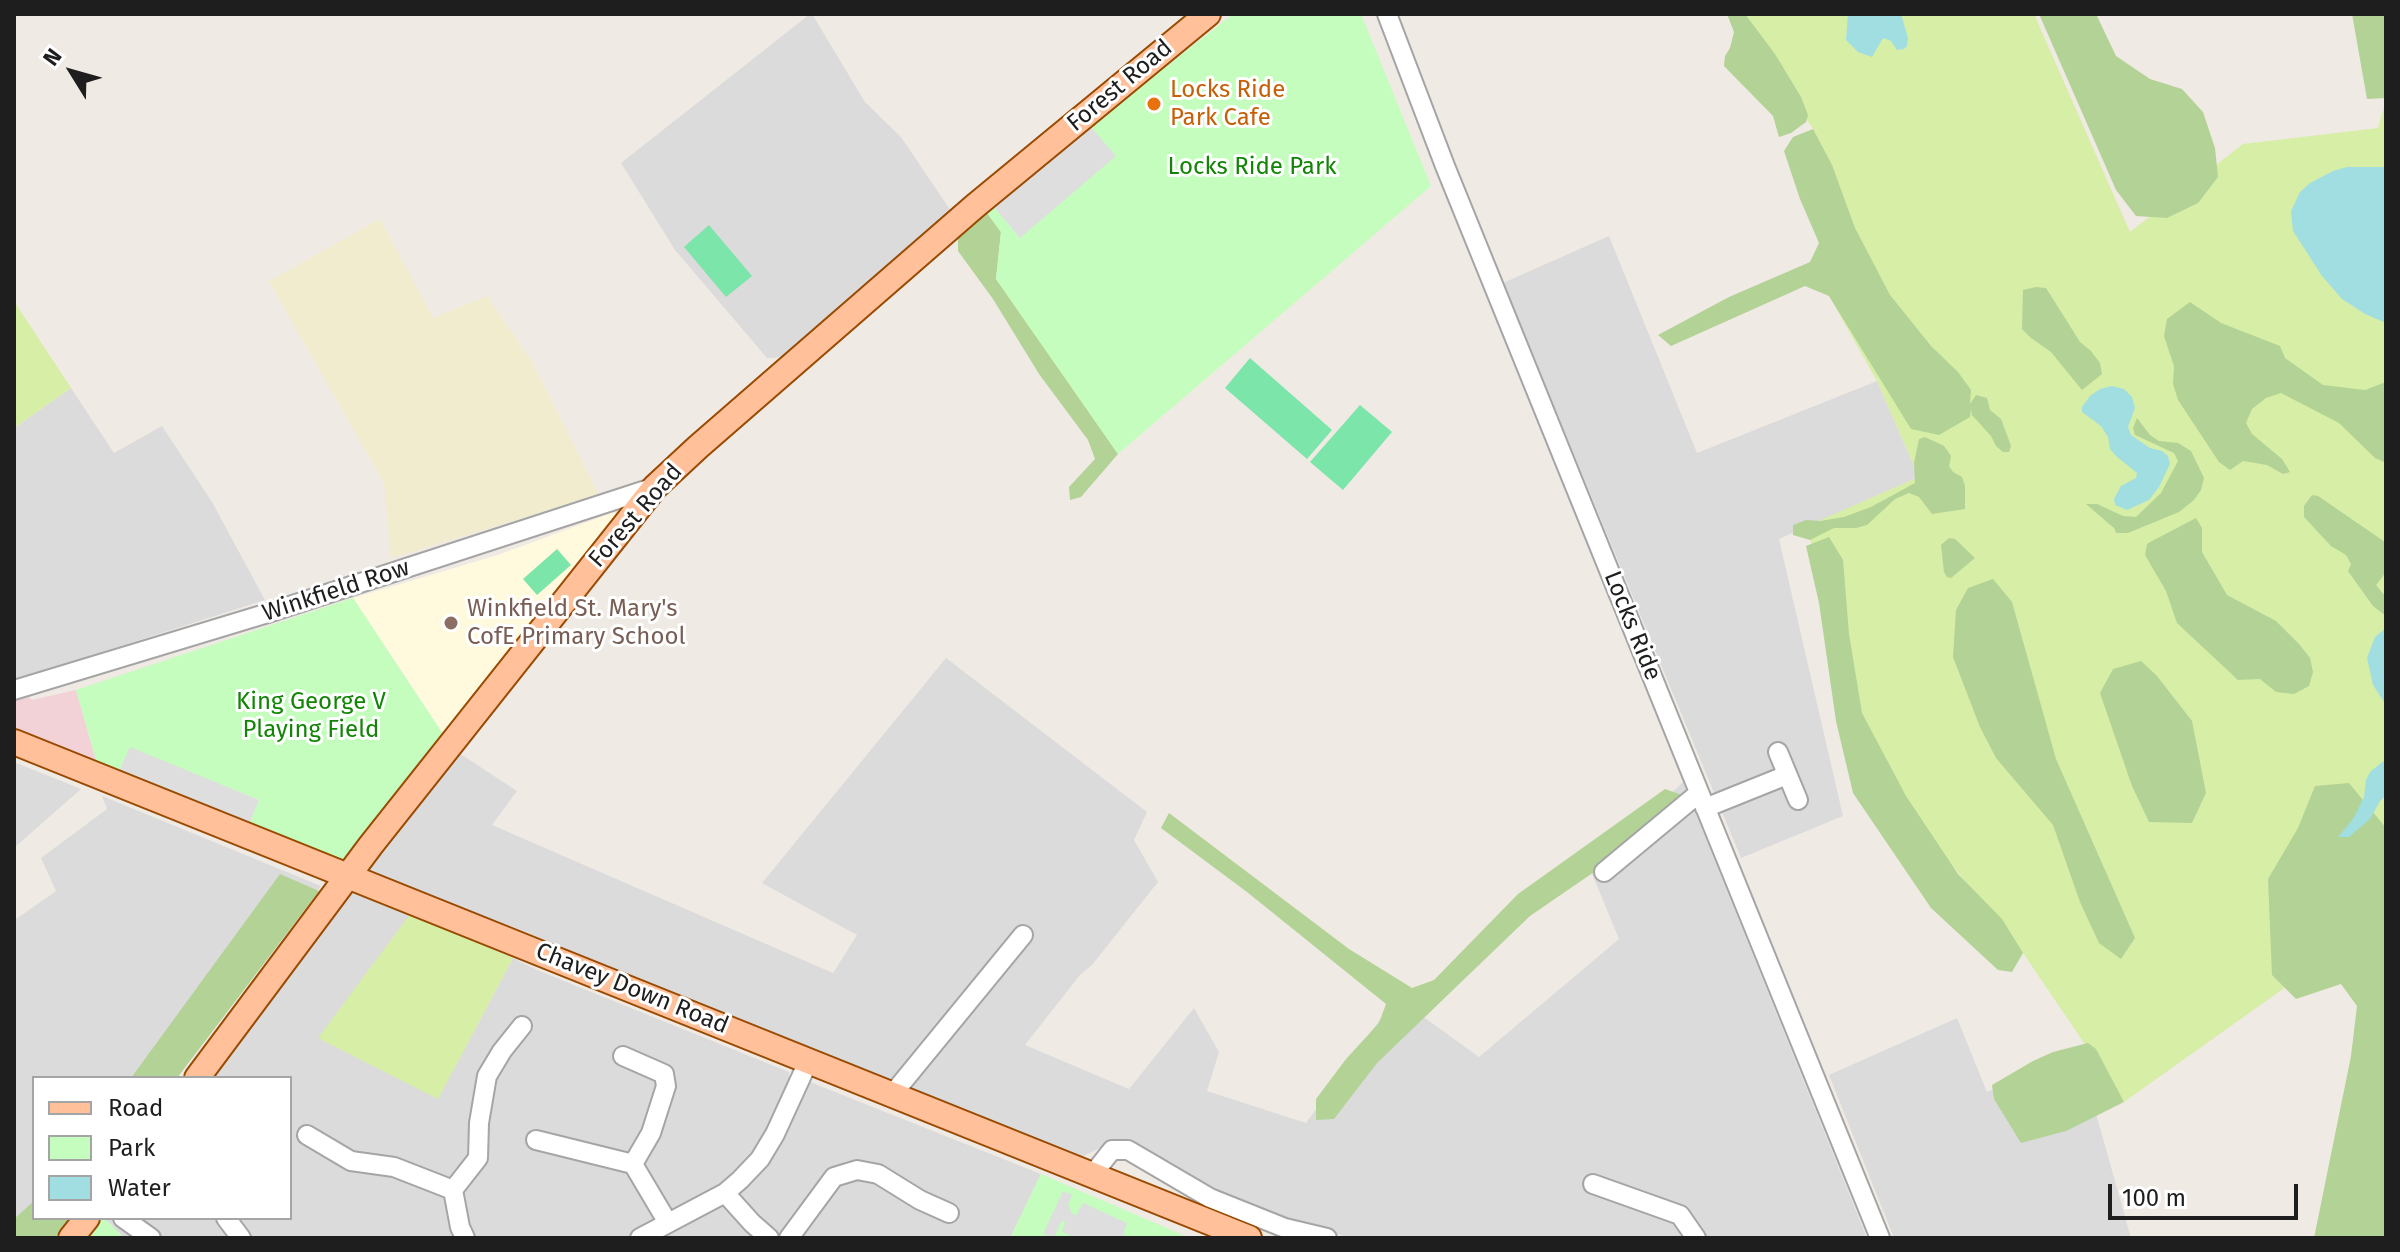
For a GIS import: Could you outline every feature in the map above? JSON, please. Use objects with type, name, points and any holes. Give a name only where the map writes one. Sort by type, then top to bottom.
[{"type":"main road","name":"Forest Road","points":[[198,1076],[348,875],[655,487],[975,206],[1208,14]]},
{"type":"main road","name":"Chavey Down Road","points":[[14,742],[891,1096],[1093,1174],[1213,1231],[1249,1238]]},
{"type":"main road","points":[[71,1238],[85,1220]]},
{"type":"street","name":"Locks Ride","points":[[1387,14],[1445,166],[1880,1238]]},
{"type":"street","name":"Winkfield Row","points":[[14,690],[246,620],[655,487]]},
{"type":"street","points":[[1778,752],[1798,800]]},
{"type":"street","points":[[1604,872],[1702,800],[1787,775]]},
{"type":"street","points":[[891,1096],[1023,935]]},
{"type":"street","points":[[465,1238],[453,1190],[478,1158],[479,1123],[487,1076],[522,1026]]},
{"type":"street","points":[[623,1056],[664,1074],[666,1086],[651,1133],[633,1164]]},
{"type":"street","points":[[640,1238],[725,1193],[760,1159],[786,1115],[808,1062]]},
{"type":"street","points":[[307,1135],[351,1161],[394,1167],[453,1190]]},
{"type":"street","points":[[536,1140],[633,1164],[668,1223]]},
{"type":"street","points":[[1093,1174],[1112,1150],[1128,1150],[1210,1198],[1285,1228],[1327,1238]]},
{"type":"street","points":[[789,1238],[834,1177],[857,1170],[878,1174],[920,1200],[949,1213]]},
{"type":"street","points":[[1593,1184],[1680,1215],[1696,1238]]},
{"type":"street","points":[[725,1193],[769,1238]]},
{"type":"street","points":[[126,1220],[151,1238]]},
{"type":"street","points":[[228,1220],[241,1238]]},
{"type":"shaded area","points":[[810,14],[865,102],[901,137],[953,214],[789,357],[767,358],[675,250],[621,163]]},
{"type":"shaded area","points":[[1090,126],[1116,156],[1020,238],[994,207]]},
{"type":"shaded area","points":[[380,219],[433,318],[487,296],[532,362],[599,495],[391,558],[384,483],[269,281]]},
{"type":"shaded area","points":[[1609,236],[1697,453],[1877,381],[1919,477],[1779,539],[1843,816],[1741,858],[1503,283]]},
{"type":"shaded area","points":[[71,388],[114,453],[162,426],[212,502],[265,600],[14,680],[14,428]]},
{"type":"shaded area","name":"Winkfield St. Mary's CofE Primary School","points":[[614,512],[616,514],[445,737],[353,598],[498,555]]},
{"type":"shaded area","points":[[946,658],[1147,812],[1134,840],[1158,882],[1025,1045],[1129,1089],[1194,1008],[1219,1052],[1207,1091],[1306,1123],[1396,997],[1479,1057],[1619,939],[1590,869],[1683,782],[1867,1238],[1352,1238],[1282,1220],[1107,1144],[1082,1157],[891,1085],[526,932],[366,871],[459,753],[517,791],[492,825],[833,973],[857,935],[762,883]]},
{"type":"shaded area","points":[[76,690],[98,767],[14,735],[14,697],[27,693],[32,700]]},
{"type":"shaded area","points":[[130,747],[259,800],[247,829],[117,775]]},
{"type":"shaded area","points":[[14,762],[81,789],[14,848]]},
{"type":"shaded area","points":[[102,796],[321,886],[175,1076],[32,1076],[32,1220],[14,1238],[14,917],[16,919],[56,891],[41,858],[107,809]]},
{"type":"shaded area","points":[[348,892],[411,913],[438,1098],[513,958],[789,1072],[789,1081],[802,1090],[810,1082],[1041,1174],[1010,1238],[124,1238],[106,1220],[292,1220],[292,1076],[210,1076]]},
{"type":"shaded area","points":[[1957,1018],[1987,1092],[2079,1053],[2131,1238],[1894,1238],[1829,1075]]},
{"type":"shaded area","points":[[1063,1191],[1072,1195],[1068,1204],[1072,1214],[1076,1215],[1083,1203],[1127,1223],[1123,1234],[1129,1238],[1076,1238],[1062,1232],[1065,1223],[1062,1220],[1054,1238],[1043,1234]]},
{"type":"green space","name":"Locks Ride Park","points":[[1233,14],[1361,14],[1431,186],[1118,454],[996,279],[1001,232],[987,213],[994,207],[1020,238],[1115,156],[1090,126]]},
{"type":"green space","points":[[1727,14],[1745,14],[1775,54],[1801,97],[1808,115],[1806,122],[1791,133],[1779,137],[1773,116],[1724,66],[1734,32]]},
{"type":"green space","points":[[1736,14],[2034,14],[2130,232],[2243,144],[2378,128],[2386,100],[2386,1018],[2335,952],[2124,1102],[2023,953],[1864,756],[1807,526],[1919,477],[1877,381],[1829,296],[1819,243],[1813,129]]},
{"type":"green space","points":[[2039,14],[2096,14],[2116,56],[2150,79],[2182,89],[2203,112],[2215,148],[2218,177],[2198,203],[2167,218],[2136,216],[2116,190]]},
{"type":"green space","points":[[2352,14],[2386,14],[2386,98],[2367,99]]},
{"type":"green space","points":[[1813,129],[1832,165],[1855,228],[1890,295],[1931,346],[1958,372],[1971,390],[1970,404],[1976,395],[1987,398],[1990,410],[2001,419],[2011,446],[2009,452],[2003,452],[1996,446],[1972,415],[1971,409],[1970,417],[1939,435],[1911,429],[1829,296],[1805,286],[1671,346],[1658,335],[1729,297],[1810,262],[1819,243],[1784,151],[1793,137]]},
{"type":"green space","points":[[987,213],[1001,232],[996,279],[1118,454],[1081,497],[1070,500],[1069,487],[1095,459],[1088,440],[1039,374],[993,299],[958,251],[958,237]]},
{"type":"green space","points":[[709,225],[752,276],[726,297],[684,247]]},
{"type":"green space","points":[[2046,288],[2080,342],[2100,363],[2102,374],[2082,390],[2051,352],[2022,329],[2023,290]]},
{"type":"green space","points":[[14,301],[71,388],[14,428]]},
{"type":"green space","points":[[2190,302],[2221,323],[2280,346],[2285,358],[2323,385],[2365,390],[2386,382],[2386,463],[2375,458],[2339,423],[2281,393],[2266,398],[2252,409],[2246,423],[2252,434],[2282,459],[2290,472],[2283,474],[2267,465],[2243,461],[2230,470],[2219,462],[2178,400],[2173,384],[2174,366],[2164,336],[2167,319]]},
{"type":"green space","points":[[1250,358],[1332,430],[1307,459],[1225,388]]},
{"type":"green space","points":[[1360,405],[1392,432],[1343,490],[1310,462]]},
{"type":"green space","points":[[2137,418],[2159,441],[2178,443],[2191,451],[2204,478],[2194,500],[2179,512],[2128,533],[2116,533],[2086,504],[2097,504],[2123,516],[2136,517],[2161,493],[2178,461],[2174,453],[2135,435],[2133,428]]},
{"type":"green space","points":[[1925,437],[1944,446],[1951,456],[1949,466],[1962,477],[1965,486],[1965,509],[1932,514],[1919,497],[1909,493],[1895,499],[1867,525],[1834,528],[1810,540],[1793,535],[1793,525],[1806,520],[1844,517],[1871,507],[1915,483],[1914,463],[1919,439]]},
{"type":"green space","points":[[2312,495],[2318,496],[2385,542],[2386,572],[2376,585],[2386,597],[2386,616],[2373,606],[2348,571],[2351,564],[2346,555],[2331,546],[2304,517],[2304,506]]},
{"type":"green space","points":[[2196,518],[2202,528],[2202,552],[2227,595],[2276,621],[2299,644],[2310,658],[2313,672],[2309,686],[2294,694],[2276,692],[2260,679],[2238,680],[2177,623],[2166,591],[2145,555],[2147,544]]},
{"type":"green space","points":[[1829,537],[1843,560],[1849,634],[1862,713],[1906,796],[1958,874],[2002,919],[2023,953],[2012,972],[1998,970],[1931,908],[1853,793],[1836,721],[1819,603],[1806,546]]},
{"type":"green space","points":[[1949,538],[1955,539],[1975,558],[1951,578],[1944,572],[1941,545]]},
{"type":"green space","points":[[557,549],[571,565],[537,595],[523,579]]},
{"type":"green space","points":[[1993,579],[2012,602],[2056,759],[2135,938],[2121,959],[2099,943],[2080,902],[2053,825],[1996,758],[1980,727],[1953,657],[1956,610],[1968,588]]},
{"type":"green space","name":"King George V Playing Field","points":[[353,598],[445,737],[344,865],[247,829],[259,800],[130,748],[117,775],[98,767],[76,690]]},
{"type":"green space","points":[[2141,661],[2157,676],[2192,721],[2206,793],[2192,823],[2149,822],[2132,786],[2100,693],[2113,669]]},
{"type":"green space","points":[[2349,783],[2386,828],[2386,1238],[2314,1238],[2351,1056],[2357,1006],[2341,984],[2296,999],[2272,975],[2268,879],[2298,828],[2315,786]]},
{"type":"green space","points":[[1665,789],[1685,796],[1677,815],[1530,916],[1377,1063],[1334,1119],[1316,1120],[1316,1099],[1346,1059],[1379,1023],[1386,1004],[1247,892],[1161,828],[1169,813],[1349,949],[1412,988],[1434,980],[1518,894]]},
{"type":"green space","points":[[280,874],[319,891],[179,1076],[132,1076]]},
{"type":"green space","points":[[411,913],[513,958],[438,1099],[318,1038]]},
{"type":"green space","points":[[2088,1043],[2096,1049],[2124,1102],[2066,1131],[2021,1143],[1994,1099],[1992,1085],[2053,1052]]},
{"type":"green space","points":[[1041,1174],[1190,1238],[1010,1238]]},
{"type":"green space","points":[[32,1203],[32,1220],[68,1220],[55,1238],[14,1238],[14,1219]]},
{"type":"green space","points":[[100,1220],[106,1220],[124,1238],[85,1238]]},
{"type":"water","points":[[1848,14],[1901,14],[1908,38],[1907,46],[1897,50],[1891,41],[1883,38],[1872,57],[1858,52],[1846,40]]},
{"type":"water","points":[[2347,167],[2386,167],[2386,323],[2342,299],[2322,276],[2293,231],[2291,211],[2300,192],[2310,183]]},
{"type":"water","points":[[2112,386],[2124,389],[2132,397],[2135,408],[2128,427],[2131,435],[2150,448],[2162,451],[2168,456],[2170,464],[2149,500],[2127,510],[2115,505],[2114,499],[2121,486],[2136,478],[2137,473],[2110,449],[2108,437],[2101,426],[2082,412],[2090,396]]},
{"type":"water","points":[[2386,628],[2386,705],[2373,685],[2367,658],[2375,637]]},
{"type":"water","points":[[2386,759],[2386,795],[2370,819],[2349,837],[2338,837],[2353,819],[2364,797],[2370,772]]},
{"type":"place","name":"Locks Ride Park Cafe","points":[[1154,104]]},
{"type":"place","name":"Winkfield St. Mary's CofE Primary School","points":[[451,623]]}]
